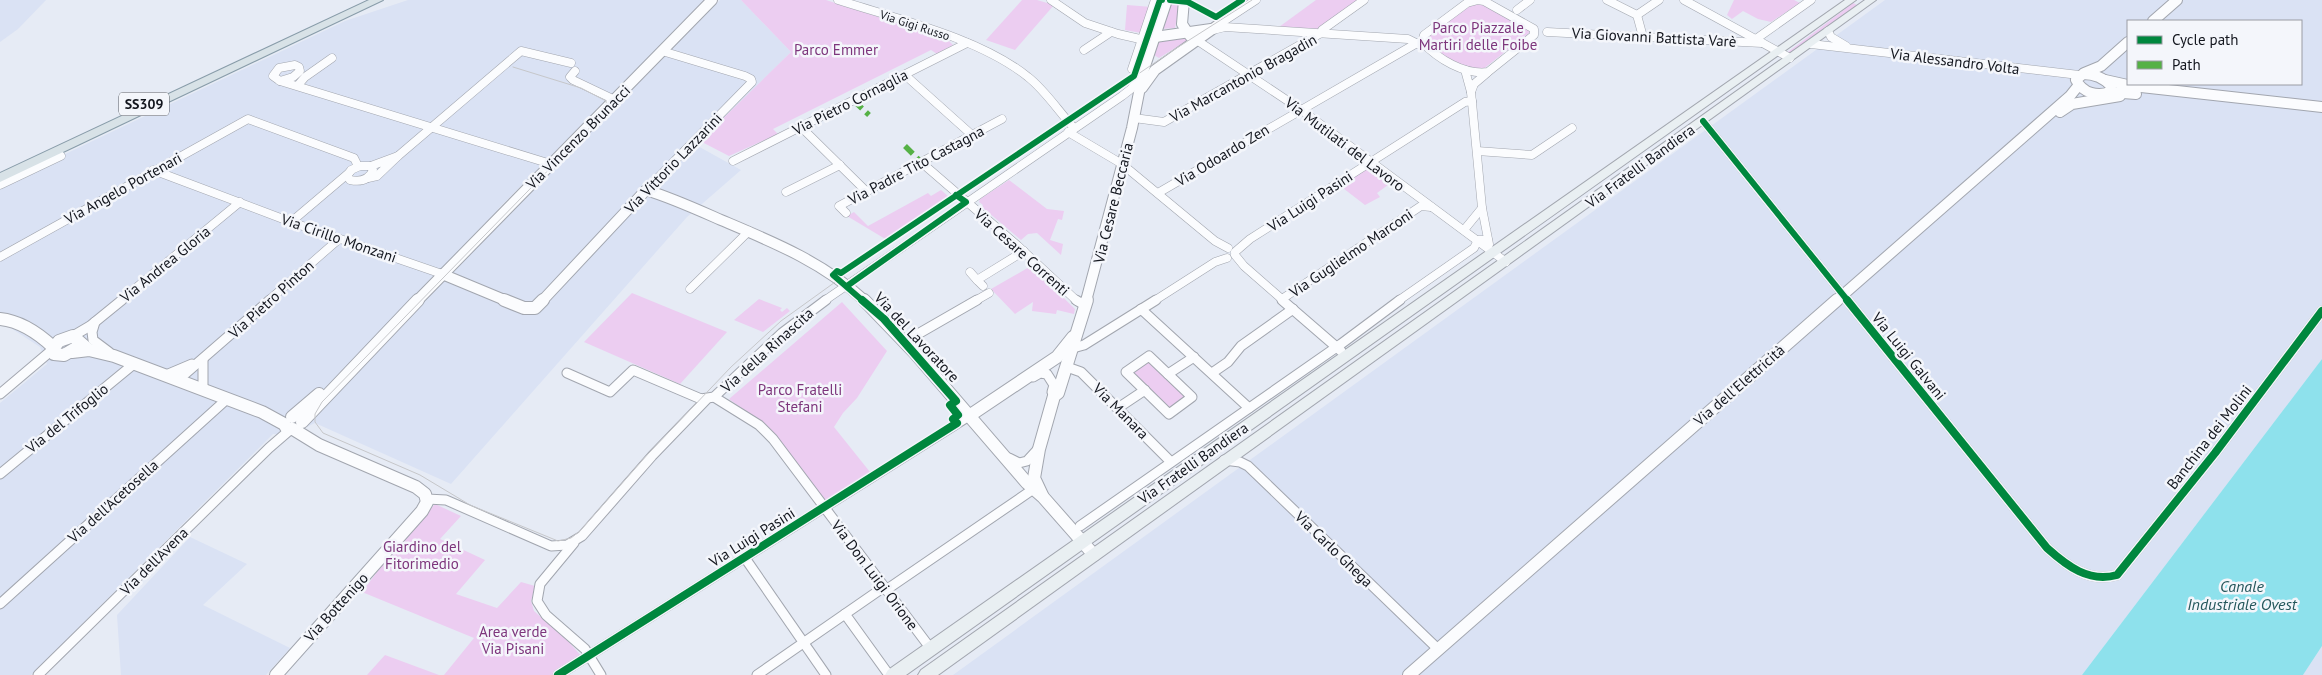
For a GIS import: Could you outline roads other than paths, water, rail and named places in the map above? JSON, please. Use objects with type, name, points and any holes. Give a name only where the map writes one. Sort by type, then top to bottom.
[{"type":"main road","name":"SS309","points":[[0,172],[367,0]]},
{"type":"main road","name":"SS309","points":[[0,178],[378,0]]},
{"type":"main road","points":[[342,17],[390,0]]},
{"type":"main road","name":"Via Fratelli Bandiera","points":[[894,675],[1492,251],[1851,0]]},
{"type":"main road","name":"Via Fratelli Bandiera","points":[[926,675],[1224,460],[1506,262],[1871,0]]},
{"type":"street","name":"Via Vincenzo Brunacci","points":[[292,424],[712,0]]},
{"type":"street","name":"Via Gigi Russo","points":[[838,0],[965,42],[1000,58],[1025,73],[1071,130],[1122,164],[1158,193]]},
{"type":"street","points":[[1051,0],[1077,19],[1111,32],[1152,43]]},
{"type":"street","points":[[1132,69],[1155,0]]},
{"type":"street","points":[[1165,63],[1152,56],[1152,43],[1167,0]]},
{"type":"street","points":[[1184,0],[1180,21],[1185,32],[1198,41]]},
{"type":"street","points":[[1141,90],[1152,73],[1256,0]]},
{"type":"street","name":"Via Marcantonio Bragadin","points":[[1134,118],[1164,122],[1321,33],[1322,30],[1364,0]]},
{"type":"street","points":[[1459,9],[1462,0]]},
{"type":"street","points":[[1504,12],[1517,10],[1530,0]]},
{"type":"street","points":[[1607,0],[1637,15],[1644,37]]},
{"type":"street","points":[[1637,15],[1659,0]]},
{"type":"street","points":[[1684,0],[1790,58]]},
{"type":"street","points":[[1759,41],[1811,0]]},
{"type":"street","points":[[2153,20],[2177,0]]},
{"type":"street","points":[[1429,50],[1422,42],[1424,35],[1472,1],[1483,1],[1547,32]]},
{"type":"street","points":[[1517,10],[1516,14],[1519,19]]},
{"type":"street","points":[[1152,43],[1170,33],[1204,31],[1221,23]]},
{"type":"street","points":[[1530,25],[1534,29],[1534,35]]},
{"type":"street","points":[[1213,30],[1225,27],[1408,39],[1465,70],[1475,74],[1488,72]]},
{"type":"street","name":"Via Alessandro Volta","points":[[1828,31],[1839,43],[1854,48]]},
{"type":"street","points":[[1084,50],[1111,32]]},
{"type":"street","points":[[1471,92],[1474,84],[1534,35],[1547,32]]},
{"type":"street","name":"Via Giovanni Battista Varè","points":[[1547,32],[1759,41]]},
{"type":"street","name":"Via Mutilati del Lavoro","points":[[1198,41],[1300,109],[1421,203]]},
{"type":"street","name":"Via Pietro Cornaglia","points":[[733,161],[905,75],[965,42]]},
{"type":"street","name":"Via Cesare Beccaria","points":[[1038,493],[1034,478],[1038,449],[1054,396],[1058,392],[1067,367],[1086,306],[1141,90],[1143,72],[1152,43]]},
{"type":"street","name":"Via Odoardo Zen","points":[[1158,193],[1416,43]]},
{"type":"street","name":"Via dell'Elettricità","points":[[1409,675],[2070,96],[2079,79],[2101,66],[2127,43]]},
{"type":"street","name":"Via Alessandro Volta","points":[[1811,44],[2056,74],[2079,79]]},
{"type":"street","points":[[323,194],[351,181],[358,182],[377,176],[521,51],[571,63]]},
{"type":"street","name":"Via Vittorio Lazzarini","points":[[524,308],[535,308],[547,297],[646,190],[752,82],[751,79],[745,76],[714,65],[662,52]]},
{"type":"street","points":[[280,80],[289,79],[298,73],[331,59],[314,71],[301,86]]},
{"type":"street","points":[[301,86],[297,66],[291,64],[280,68],[273,76],[280,80],[551,164]]},
{"type":"street","points":[[2101,66],[2103,79],[2111,86],[2110,92]]},
{"type":"street","points":[[1465,70],[1472,101],[1482,208],[1481,219],[1492,251]]},
{"type":"street","points":[[298,73],[314,71]]},
{"type":"street","points":[[575,72],[570,76],[572,80],[615,100]]},
{"type":"street","name":"Via della Rinascita","points":[[601,675],[590,655],[542,611],[536,598],[538,588],[575,542],[707,398],[782,333],[963,200],[1128,91],[1143,72]]},
{"type":"street","points":[[905,75],[972,135]]},
{"type":"street","points":[[2079,79],[2103,79],[2138,91],[2322,114]]},
{"type":"street","points":[[2079,79],[2090,92]]},
{"type":"street","points":[[2028,133],[2038,132],[2067,106],[2072,104],[2121,96],[2138,91]]},
{"type":"street","points":[[2070,96],[2090,92],[2102,95],[2110,92],[2138,91],[2322,107]]},
{"type":"street","name":"Via Luigi Pasini","points":[[1073,348],[1084,345],[1464,102],[1472,101]]},
{"type":"street","name":"Via Angelo Portenari","points":[[0,257],[153,170],[248,119],[354,158],[358,166]]},
{"type":"street","name":"Via Padre Tito Castagna","points":[[846,213],[839,206],[1002,119]]},
{"type":"street","name":"Via Luigi Galvani","points":[[1703,121],[2047,548],[2066,564],[2086,574],[2103,578],[2115,577]]},
{"type":"street","points":[[801,126],[867,192]]},
{"type":"street","points":[[1477,151],[1532,156],[1572,128]]},
{"type":"street","points":[[0,185],[62,156]]},
{"type":"street","points":[[291,222],[358,166],[371,166],[398,156]]},
{"type":"street","name":"Via Cesare Correnti","points":[[922,163],[1024,251],[1074,300],[1086,306]]},
{"type":"street","points":[[786,192],[840,165]]},
{"type":"street","points":[[368,178],[373,172],[371,166]]},
{"type":"street","name":"Via Cirillo Monzani","points":[[153,170],[291,222],[442,274],[524,308]]},
{"type":"street","points":[[350,172],[348,178],[351,181]]},
{"type":"street","name":"Via del Lavoratore","points":[[646,190],[670,196],[749,231],[816,265],[847,286],[884,319],[964,419],[978,426],[1094,555]]},
{"type":"street","points":[[1158,193],[1346,356]]},
{"type":"street","name":"Via Andrea Gloria","points":[[76,343],[93,323],[240,202]]},
{"type":"street","name":"Via Guglielmo Marconi","points":[[1282,299],[1421,203],[1432,207],[1464,230]]},
{"type":"street","points":[[1481,219],[1466,225],[1464,230],[1506,262]]},
{"type":"street","points":[[690,289],[749,231]]},
{"type":"street","name":"Via Pietro Pinton","points":[[178,380],[340,239]]},
{"type":"street","points":[[1478,240],[1488,240]]},
{"type":"street","name":"Via Fratelli Bandiera","points":[[1080,526],[1337,347],[1418,286],[1474,248],[1478,240]]},
{"type":"street","points":[[904,342],[983,286],[1024,251]]},
{"type":"street","points":[[970,272],[983,286]]},
{"type":"street","points":[[1141,309],[1249,408]]},
{"type":"street","points":[[1212,373],[1228,362],[1241,346],[1293,309]]},
{"type":"street","name":"Banchina dei Molini","points":[[2115,577],[2215,453],[2322,311]]},
{"type":"street","points":[[3,317],[52,348],[76,343]]},
{"type":"street","points":[[93,323],[93,340],[114,356]]},
{"type":"street","name":"Via Cesare Beccaria","points":[[964,419],[1057,357],[1077,332]]},
{"type":"street","points":[[0,394],[52,348],[76,343],[135,363],[292,424],[314,442],[416,487],[423,491],[427,499],[446,500],[547,544],[561,547],[575,542]]},
{"type":"street","points":[[1149,356],[1168,374],[1192,398],[1169,414],[1126,372],[1149,356]]},
{"type":"street","points":[[1168,374],[1194,357]]},
{"type":"street","points":[[203,359],[203,390]]},
{"type":"street","name":"Via Pietro Pinton","points":[[166,375],[203,359]]},
{"type":"street","name":"Via del Trifoglio","points":[[0,474],[135,363]]},
{"type":"street","name":"Via Manara","points":[[1067,367],[1081,372],[1172,462]]},
{"type":"street","name":"Via Don Luigi Orione","points":[[567,373],[610,392],[633,370],[707,398],[759,426],[772,439],[931,649]]},
{"type":"street","points":[[1023,381],[1040,373],[1047,374],[1054,385],[1052,392],[1054,396]]},
{"type":"street","points":[[1118,408],[1145,390]]},
{"type":"street","name":"Via dell'Acetosella","points":[[0,604],[227,399]]},
{"type":"street","points":[[978,426],[980,413],[986,405]]},
{"type":"street","name":"Via Luigi Pasini","points":[[558,675],[964,419]]},
{"type":"street","name":"Via dell'Avena","points":[[38,675],[292,424]]},
{"type":"street","points":[[1004,455],[1019,463],[1028,461],[1038,449]]},
{"type":"street","name":"Via Carlo Ghega","points":[[1224,460],[1240,462],[1248,466],[1439,650]]},
{"type":"street","points":[[757,675],[885,588],[1038,493]]},
{"type":"street","name":"Via Bottenigo","points":[[276,675],[422,510],[427,499]]},
{"type":"street","points":[[547,544],[556,553],[553,568]]},
{"type":"street","points":[[745,558],[826,675]]},
{"type":"street","points":[[845,614],[889,675]]},
{"type":"water","name":"Canale Industriale Ovest","points":[[2322,359],[2322,646],[2303,675],[2082,675]]},
{"type":"tram line","points":[[513,67],[581,88],[606,101],[607,110],[322,402],[315,414],[315,422],[323,433],[420,475],[470,505],[558,541],[571,538],[580,531],[648,454],[731,367],[781,321],[888,244],[1172,51],[1252,0]]},
{"type":"park label","name":"Parco Piazzale Martiri delle Foibe","points":[[1478,36]]},
{"type":"park label","name":"Parco Emmer","points":[[836,49]]},
{"type":"park label","name":"Parco Fratelli Stefani","points":[[800,398]]},
{"type":"park label","name":"Giardino del Fitorimedio","points":[[422,554]]},
{"type":"park label","name":"Area verde Via Pisani","points":[[513,640]]}]
